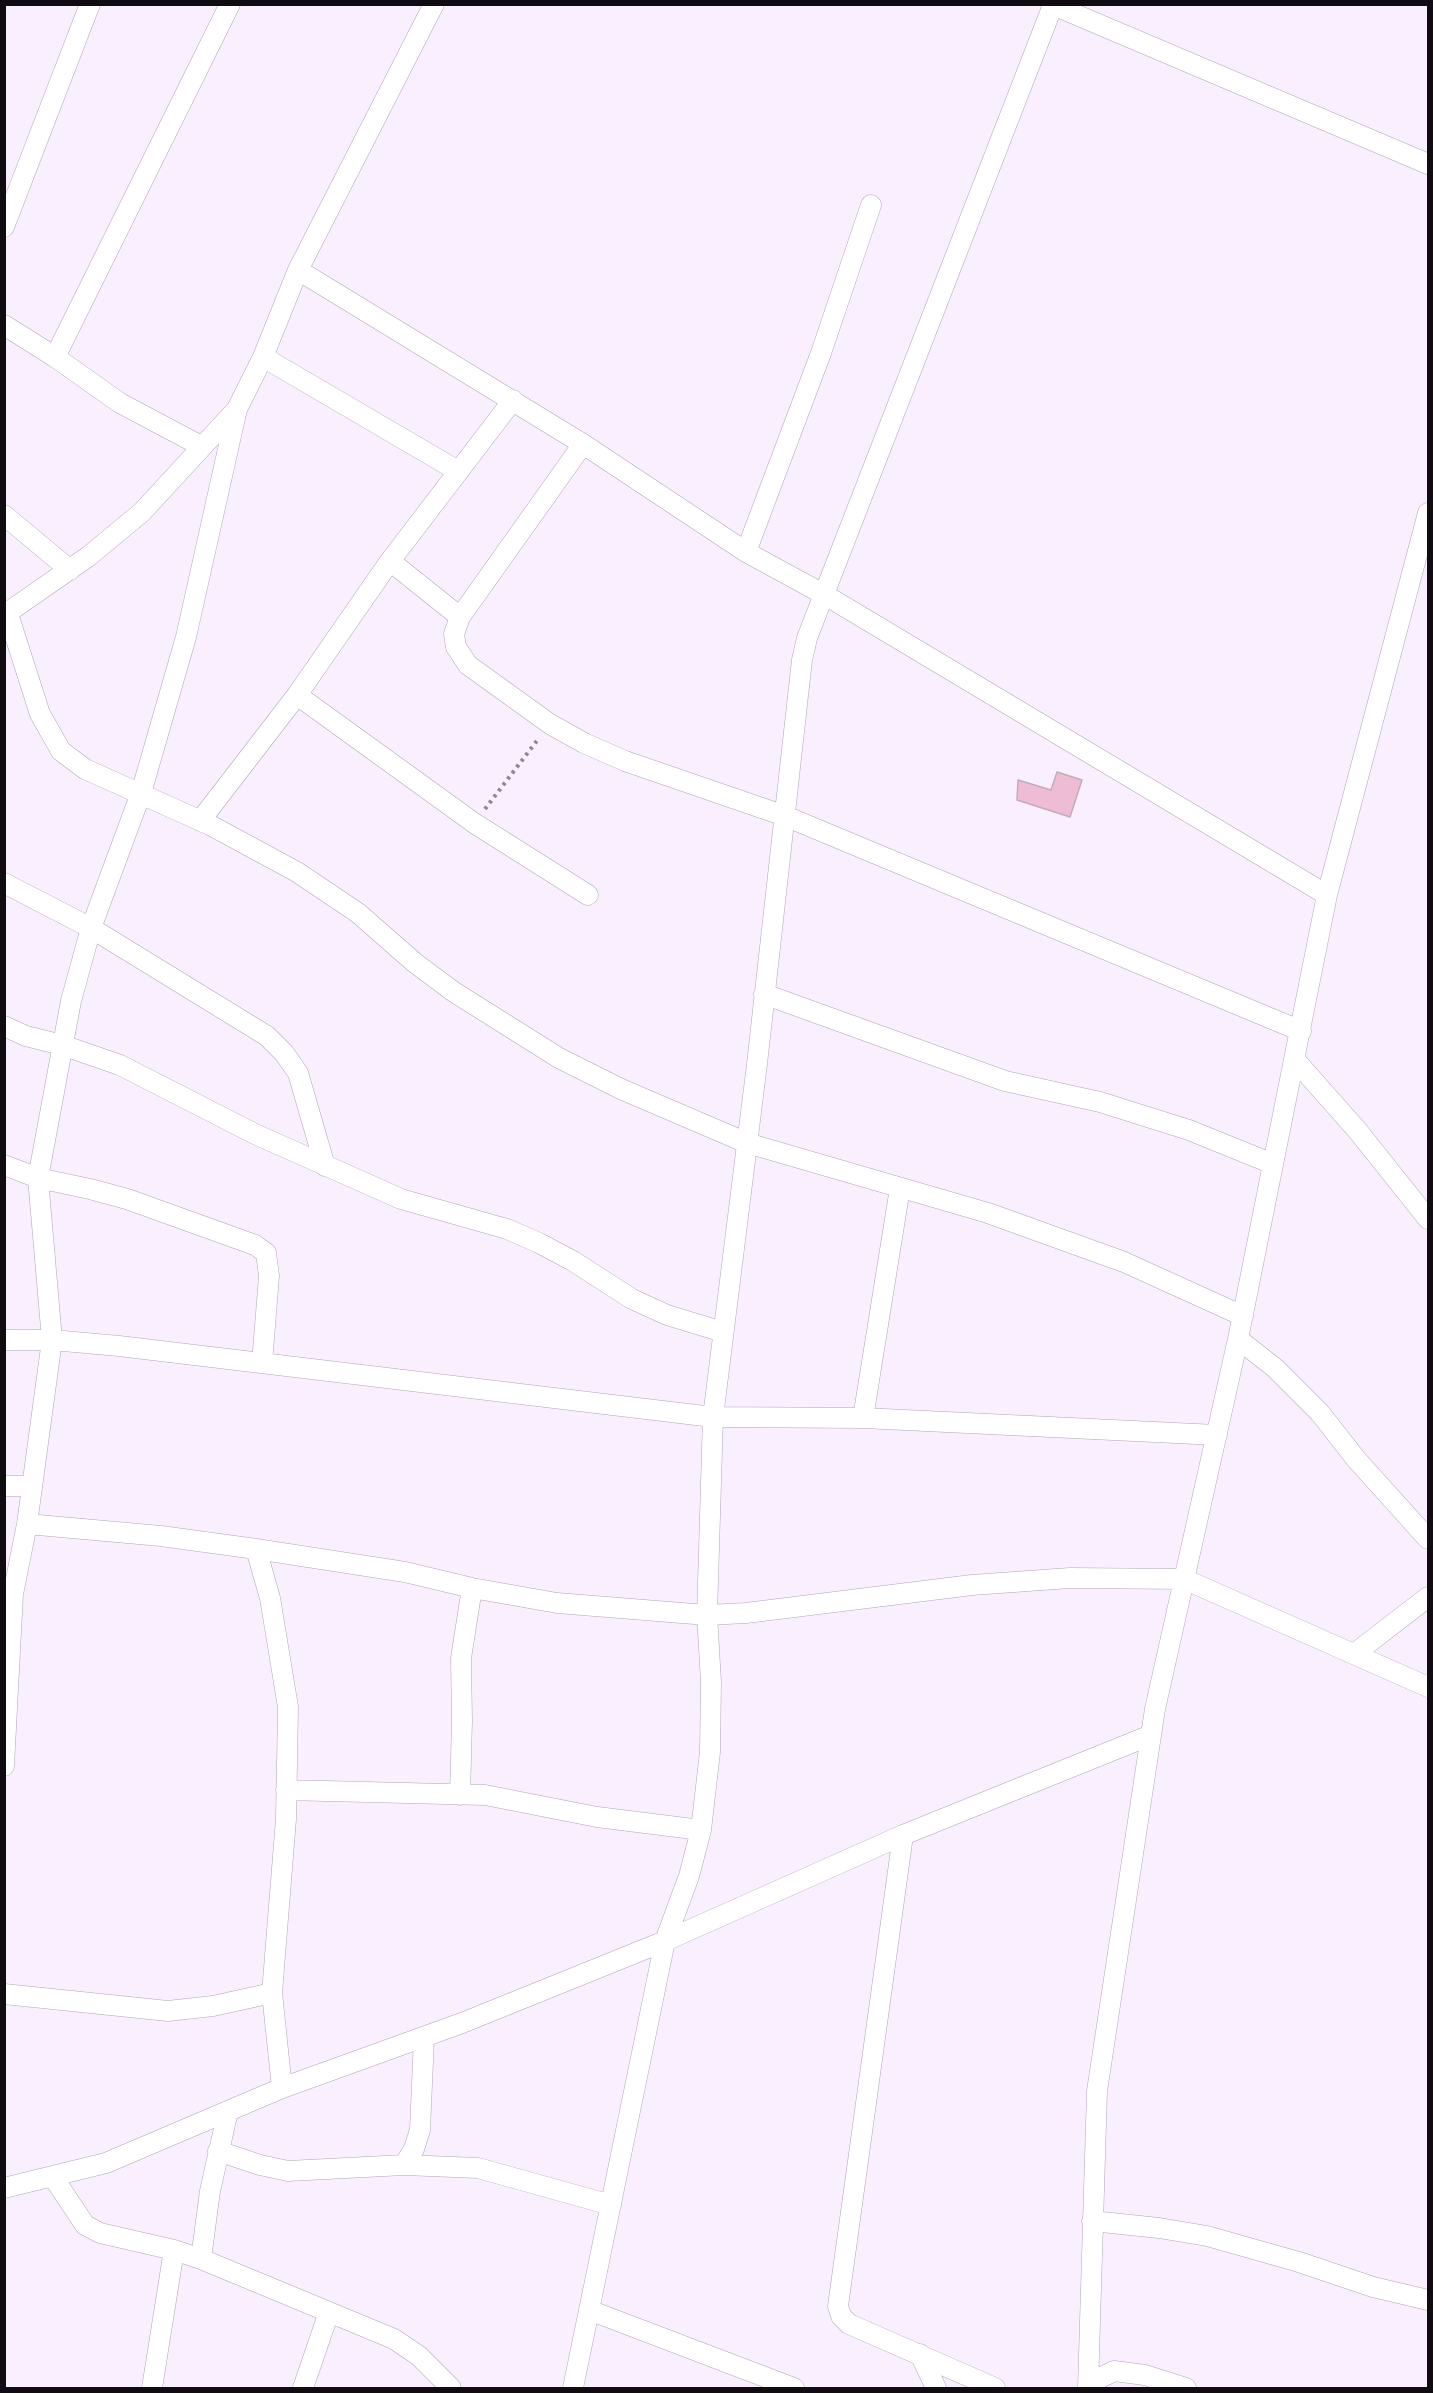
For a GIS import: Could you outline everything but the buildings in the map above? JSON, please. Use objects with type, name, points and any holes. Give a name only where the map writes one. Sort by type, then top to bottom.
[{"type":"street","points":[[4,227],[90,4]]},
{"type":"street","points":[[55,357],[230,4]]},
{"type":"street","points":[[4,1766],[9,1594],[27,1524],[52,1340],[38,1178],[62,1045],[91,928],[141,793],[186,637],[237,409],[263,357],[298,270],[434,4]]},
{"type":"street","points":[[573,2388],[665,1941],[689,1876],[701,1830],[710,1752],[711,1682],[707,1615],[713,1418],[802,660],[807,638],[1052,5],[1084,10],[1428,164]]},
{"type":"street","points":[[746,552],[821,353],[870,205]]},
{"type":"street","points":[[298,270],[583,444],[746,552],[825,595],[1327,895]]},
{"type":"street","points":[[4,325],[55,357],[120,403],[201,446]]},
{"type":"street","points":[[263,357],[459,471]]},
{"type":"street","points":[[200,820],[297,695],[390,561],[513,400]]},
{"type":"street","points":[[237,409],[142,512],[70,570],[6,614],[40,714],[61,751],[85,769],[200,820],[297,873],[358,914],[415,963],[454,992],[559,1058],[621,1089],[747,1143],[988,1213],[1124,1262],[1243,1316]]},
{"type":"street","points":[[583,444],[460,617],[454,634],[456,647],[468,665],[550,724],[584,743],[625,761],[785,816],[1301,1031]]},
{"type":"street","points":[[1088,2388],[1097,2091],[1150,1735],[1243,1316],[1327,895],[1428,513]]},
{"type":"street","points":[[4,515],[70,570]]},
{"type":"street","points":[[390,561],[460,617]]},
{"type":"street","points":[[297,695],[474,824],[588,895]]},
{"type":"street","points":[[4,883],[91,928],[267,1036],[279,1047],[298,1073],[325,1166]]},
{"type":"street","points":[[764,994],[1005,1081],[1134,1112],[1189,1130],[1273,1164]]},
{"type":"street","points":[[4,1026],[26,1036],[62,1045],[120,1065],[227,1121],[401,1199],[518,1234],[573,1261],[632,1299],[667,1315],[723,1332]]},
{"type":"street","points":[[1295,1060],[1357,1130],[1428,1219]]},
{"type":"street","points":[[4,1165],[38,1178],[127,1199],[255,1245],[266,1253],[269,1276],[262,1363]]},
{"type":"street","points":[[863,1418],[900,1188]]},
{"type":"street","points":[[1238,1339],[1275,1368],[1320,1413],[1356,1459],[1428,1539]]},
{"type":"street","points":[[4,1340],[52,1340],[262,1363],[713,1418],[863,1418],[1217,1435]]},
{"type":"street","points":[[4,1486],[32,1486]]},
{"type":"street","points":[[27,1524],[161,1536],[256,1550],[405,1572],[472,1588],[569,1604],[707,1615],[746,1613],[982,1584],[1070,1578],[1184,1579],[1428,1687]]},
{"type":"street","points":[[256,1550],[270,1598],[288,1707],[286,1790],[272,1993],[282,2088]]},
{"type":"street","points":[[460,1795],[461,1658],[472,1588]]},
{"type":"street","points":[[1354,1654],[1428,1597]]},
{"type":"street","points":[[4,2188],[53,2178],[106,2163],[282,2088],[424,2038],[665,1941],[903,1835],[1150,1735]]},
{"type":"street","points":[[286,1790],[485,1795],[597,1817],[701,1830]]},
{"type":"street","points":[[903,1835],[838,2306],[842,2316],[849,2324],[995,2388]]},
{"type":"street","points":[[4,1994],[168,2012],[213,2006],[272,1993]]},
{"type":"street","points":[[404,2165],[414,2149],[420,2130],[424,2038]]},
{"type":"street","points":[[201,2259],[210,2191],[228,2111]]},
{"type":"street","points":[[218,2151],[260,2165],[288,2170],[404,2165],[478,2168],[611,2205]]},
{"type":"street","points":[[53,2178],[85,2225],[100,2234],[174,2250],[201,2259],[394,2339],[419,2356],[451,2388]]},
{"type":"street","points":[[1092,2221],[1207,2236],[1299,2262],[1373,2287],[1428,2300]]},
{"type":"street","points":[[152,2388],[174,2250]]},
{"type":"street","points":[[589,2310],[781,2386]]},
{"type":"street","points":[[303,2388],[329,2312]]},
{"type":"street","points":[[920,2354],[936,2388]]},
{"type":"street","points":[[1088,2388],[1096,2380],[1114,2371],[1145,2375],[1186,2388]]},
{"type":"path","points":[[474,824],[550,724]]}]
